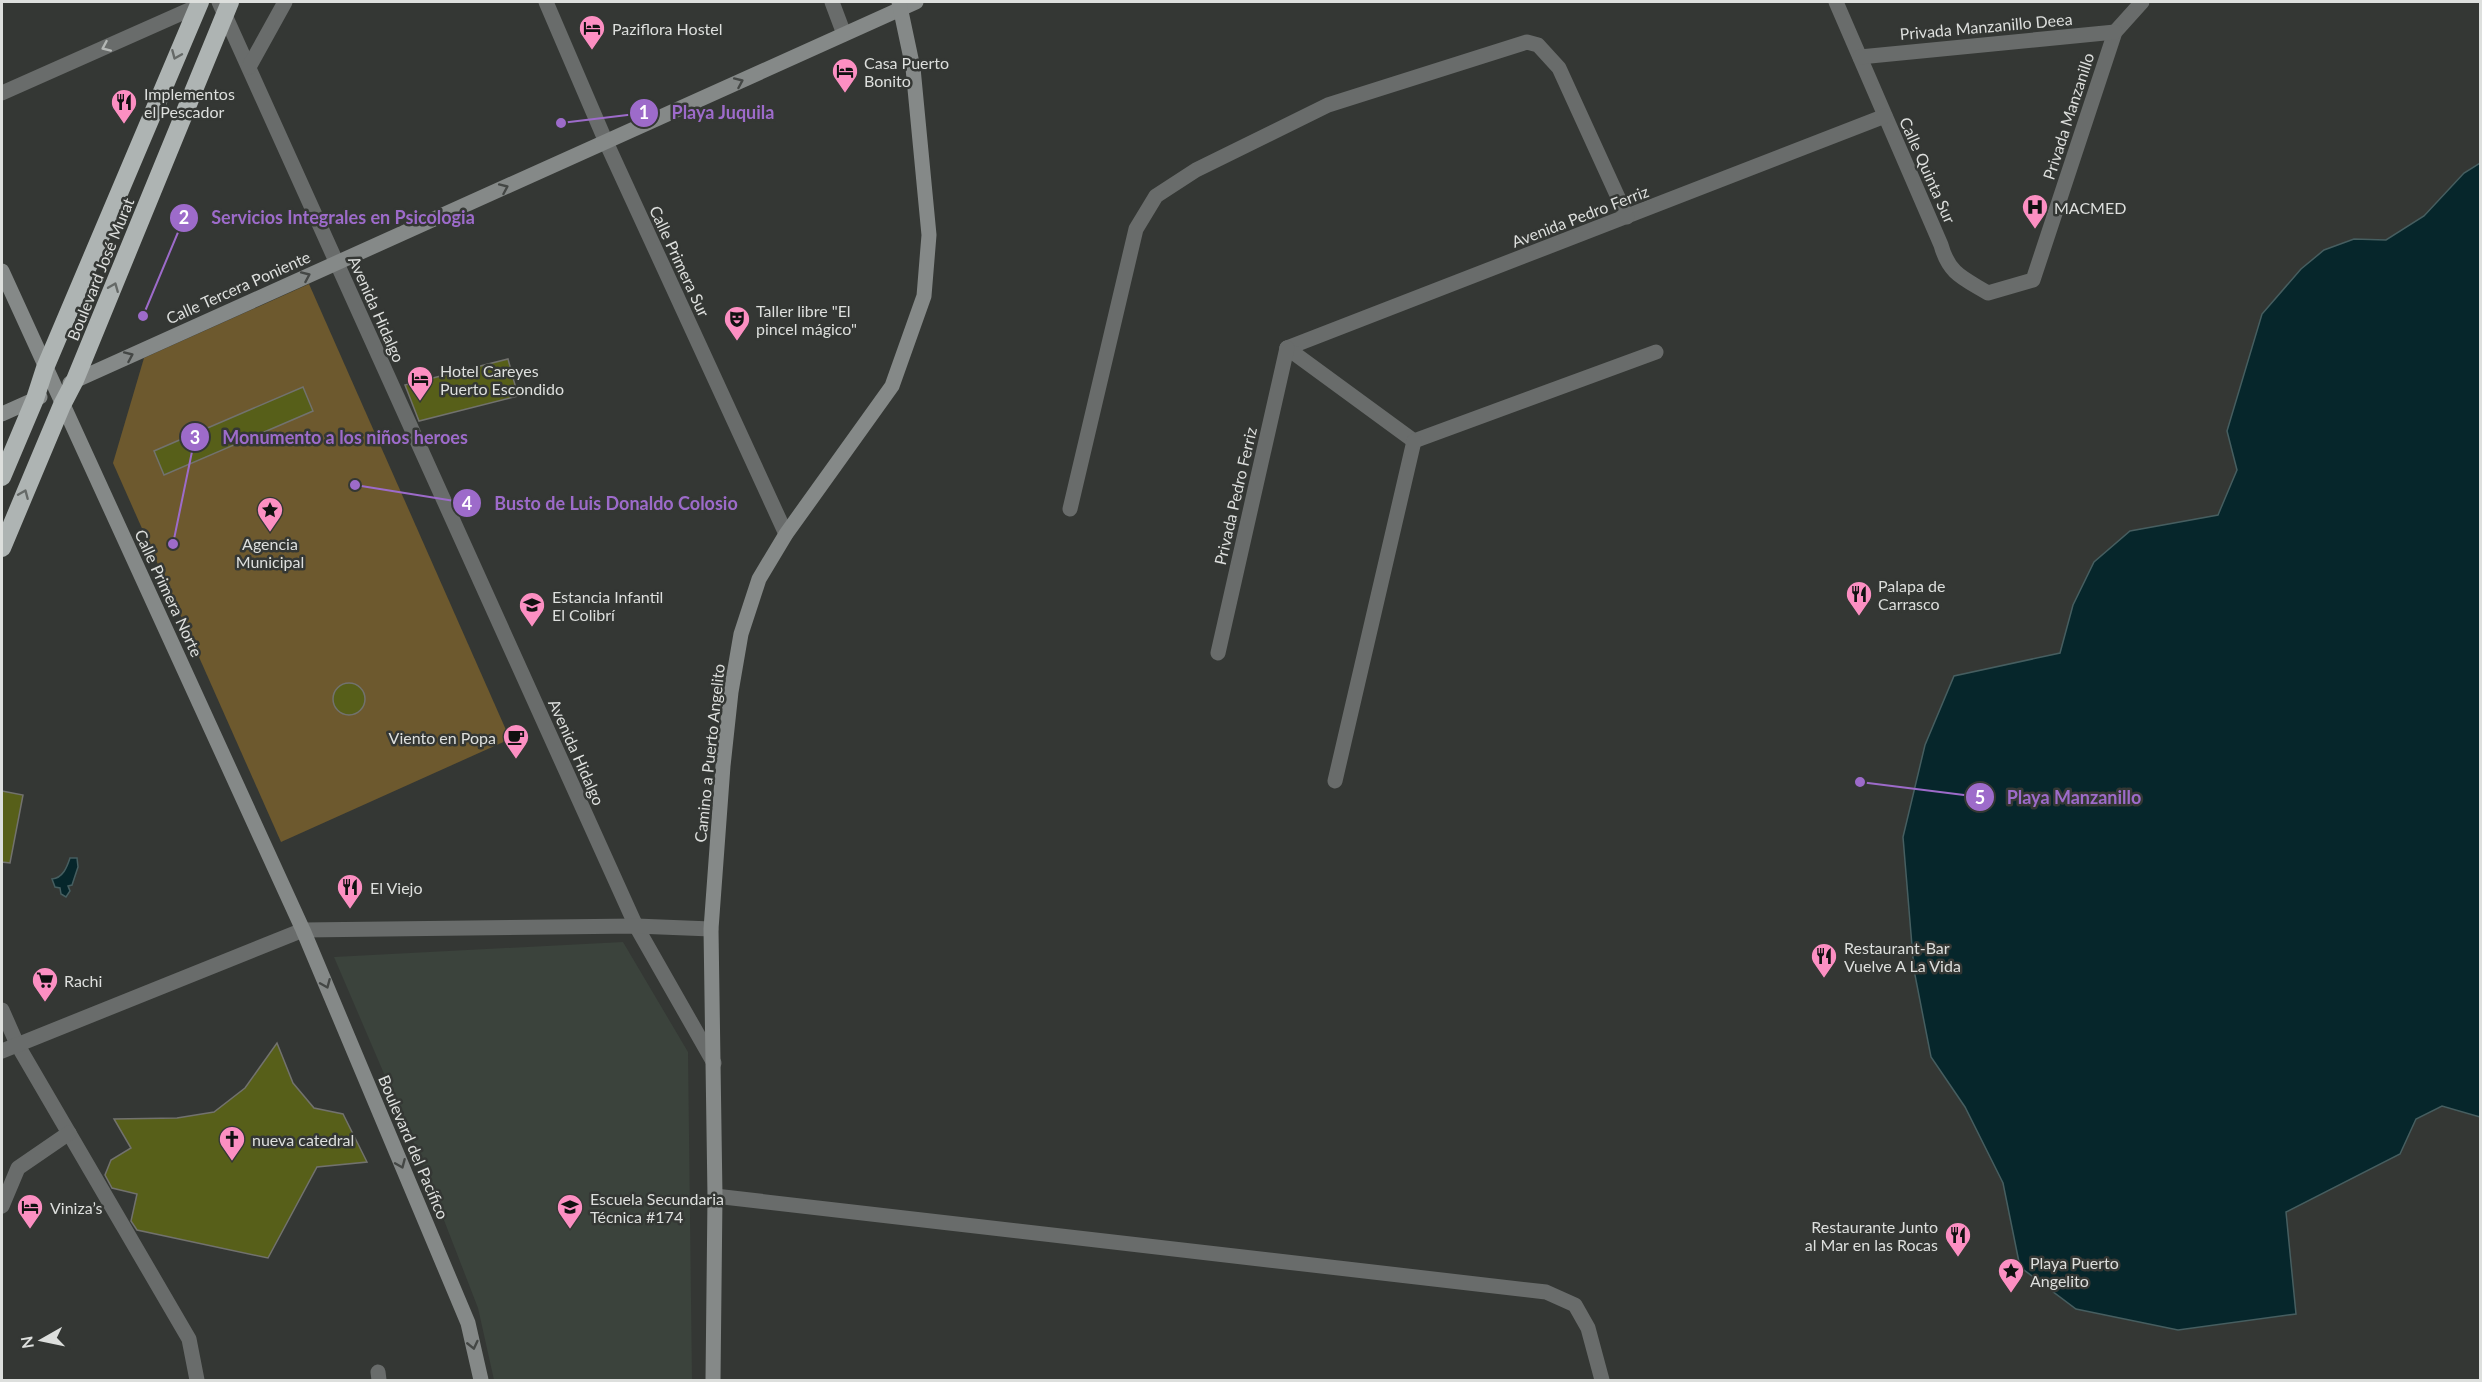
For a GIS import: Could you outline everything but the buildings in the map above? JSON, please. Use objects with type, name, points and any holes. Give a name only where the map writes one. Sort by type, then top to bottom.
[{"type":"highway","name":"Boulevard José Murat","points":[[2,477],[35,399],[45,368],[199,4]]},
{"type":"highway","name":"Boulevard José Murat","points":[[2,548],[58,397],[75,380],[225,6]]},
{"type":"street","points":[[249,67],[285,2]]},
{"type":"street","name":"Calle Primera Sur","points":[[546,2],[606,142],[786,534]]},
{"type":"street","points":[[832,2],[844,34]]},
{"type":"street","name":"Calle Tercera Poniente","points":[[75,380],[844,34],[900,5],[916,2]]},
{"type":"street","name":"Calle Quinta Sur","points":[[1836,2],[1945,259],[1954,273],[1988,292],[2033,280]]},
{"type":"street","points":[[2115,32],[2142,2]]},
{"type":"street","points":[[2,93],[199,4]]},
{"type":"street","name":"Camino a Puerto Angelito","points":[[713,1380],[715,1196],[711,929],[731,692],[739,645],[759,579],[786,534],[892,386],[924,296],[928,235],[913,68],[900,5]]},
{"type":"street","name":"Avenida Hidalgo","points":[[225,6],[249,67],[636,926],[714,1063]]},
{"type":"street","name":"Privada Manzanillo Deea","points":[[1860,57],[2115,32]]},
{"type":"street","name":"Privada Manzanillo","points":[[2033,280],[2115,32]]},
{"type":"street","points":[[1070,509],[1136,229],[1156,196],[1196,170],[1328,105],[1527,42],[1538,45],[1558,68],[1627,217]]},
{"type":"street","name":"Avenida Pedro Ferriz","points":[[1287,348],[1885,116]]},
{"type":"street","name":"Calle Primera Norte","points":[[2,271],[303,930]]},
{"type":"street","points":[[1287,348],[1414,441]]},
{"type":"street","name":"Privada Pedro Ferriz","points":[[1218,653],[1287,348]]},
{"type":"street","points":[[1414,441],[1656,352]]},
{"type":"street","points":[[2,414],[35,399],[58,397]]},
{"type":"street","points":[[1335,781],[1414,441]]},
{"type":"street","points":[[2,1051],[303,930],[636,926],[711,929]]},
{"type":"street","name":"Boulevard del Pacífico","points":[[303,930],[468,1323],[481,1380]]},
{"type":"street","points":[[2,1010],[17,1044],[189,1340],[197,1380]]},
{"type":"street","points":[[2,1206],[18,1168],[69,1133]]},
{"type":"street","points":[[715,1196],[1546,1292],[1575,1305],[1588,1328],[1602,1380]]},
{"type":"shaded area","points":[[309,284],[510,739],[281,842],[113,463],[144,358]]},
{"type":"shaded area","points":[[623,942],[688,1052],[692,1380],[494,1380],[478,1308],[418,1153],[334,957]]},
{"type":"water","points":[[2480,163],[2480,1117],[2442,1106],[2416,1119],[2400,1154],[2286,1212],[2296,1314],[2178,1330],[2076,1309],[2020,1267],[2003,1183],[1965,1107],[1931,1057],[1914,970],[1903,837],[1925,745],[1954,676],[2060,653],[2073,605],[2094,562],[2130,531],[2218,515],[2237,470],[2227,431],[2262,314],[2301,269],[2324,250],[2354,239],[2386,240],[2424,216],[2464,173]]},
{"type":"water","points":[[70,858],[77,858],[78,867],[72,885],[68,886],[70,891],[66,897],[61,894],[60,888],[55,887],[52,879],[62,874]]},
{"type":"place","name":"Paziflora Hostel","points":[[592,51]]},
{"type":"place","name":"Casa Puerto Bonito","points":[[845,94]]},
{"type":"place","name":"Playa Juquila","points":[[561,123]]},
{"type":"place","name":"Implementos el Pescador","points":[[124,125]]},
{"type":"place","name":"MACMED","points":[[2035,230]]},
{"type":"place","name":"Servicios Integrales en Psicologia","points":[[143,316]]},
{"type":"place","name":"Taller libre \"El pincel mágico\"","points":[[737,342]]},
{"type":"place","name":"Hotel Careyes Puerto Escondido","points":[[420,402]]},
{"type":"place","name":"Busto de Luis Donaldo Colosio","points":[[355,485]]},
{"type":"place","name":"Agencia Municipal","points":[[270,533]]},
{"type":"place","name":"Monumento a los niños heroes","points":[[173,544]]},
{"type":"place","name":"Palapa de Carrasco","points":[[1859,617]]},
{"type":"place","name":"Estancia Infantil El Colibrí","points":[[532,628]]},
{"type":"place","name":"Viento en Popa","points":[[516,760]]},
{"type":"place","name":"Playa Manzanillo","points":[[1860,782]]},
{"type":"place","name":"El Viejo","points":[[350,910]]},
{"type":"place","name":"Restaurant-Bar Vuelve A La Vida","points":[[1824,979]]},
{"type":"place","name":"Rachi","points":[[45,1003]]},
{"type":"place","name":"nueva catedral","points":[[232,1162]]},
{"type":"place","name":"Viniza’s","points":[[30,1230]]},
{"type":"place","name":"Escuela Secundaria Técnica #174","points":[[570,1230]]},
{"type":"place","name":"Restaurante Junto al Mar en las Rocas","points":[[1958,1258]]},
{"type":"place","name":"Playa Puerto Angelito","points":[[2011,1294]]}]
